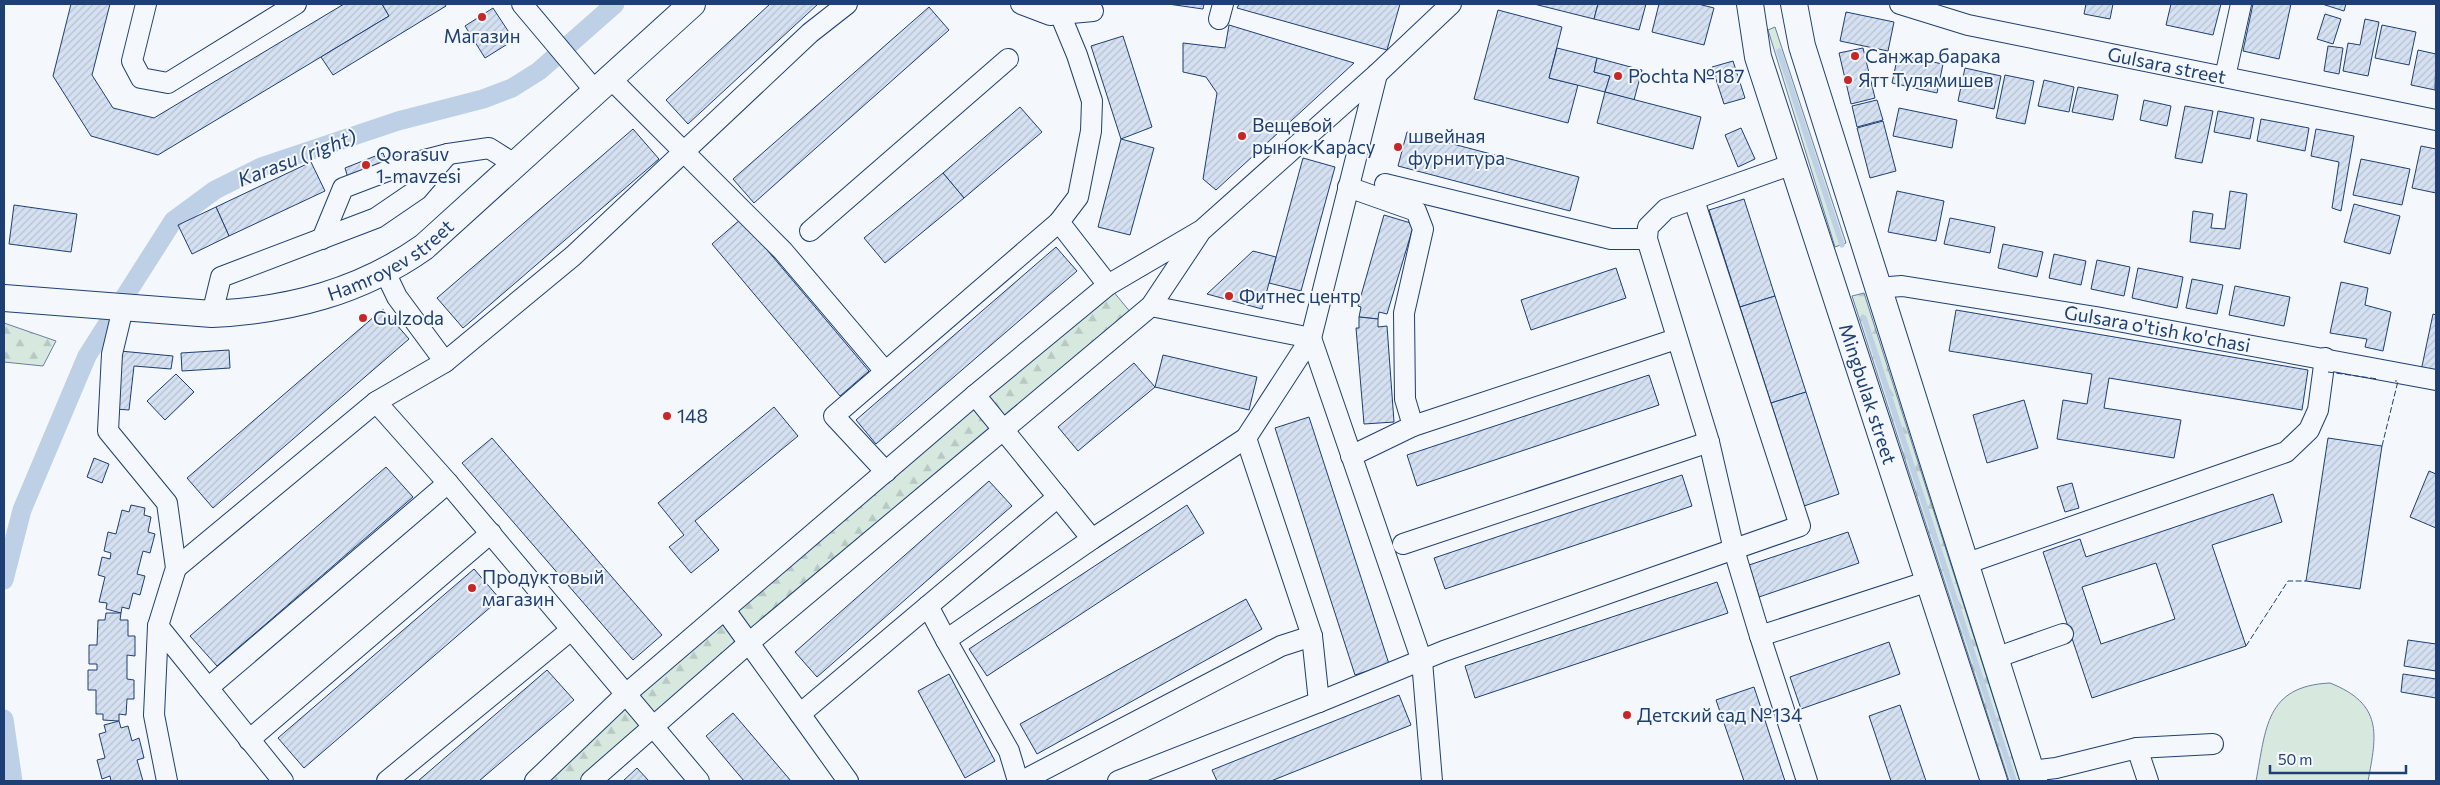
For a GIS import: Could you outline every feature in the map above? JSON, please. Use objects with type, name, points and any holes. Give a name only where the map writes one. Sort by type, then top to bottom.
[{"type":"main road","name":"Hamroyev street","points":[[4,298],[212,314],[241,313],[297,305],[351,288],[385,272],[424,247],[692,4]]},
{"type":"main road","name":"Mingbulak street","points":[[1750,4],[1758,56],[1994,781]]},
{"type":"main road","points":[[1794,4],[1802,46],[1880,299],[2032,776]]},
{"type":"main road","points":[[1845,320],[1880,299]]},
{"type":"street","points":[[146,4],[132,61],[141,78],[168,83],[296,4]]},
{"type":"street","points":[[522,4],[575,65],[604,85],[685,151],[783,251],[884,370]]},
{"type":"street","points":[[176,568],[376,402],[444,362],[573,256],[810,33],[847,4]]},
{"type":"street","points":[[1021,4],[1050,15],[1093,12]]},
{"type":"street","points":[[534,781],[626,694],[975,395],[1108,285],[1202,230],[1377,74],[1451,4]]},
{"type":"street","name":"Gulsara street","points":[[1900,4],[1968,25],[2436,120]]},
{"type":"street","points":[[2225,77],[2241,4]]},
{"type":"street","points":[[886,472],[834,416],[884,370],[1059,222],[1078,197],[1091,131],[1092,101],[1060,14]]},
{"type":"street","points":[[810,231],[1008,59]]},
{"type":"street","points":[[946,640],[1092,539],[1246,438],[1311,338],[1377,74]]},
{"type":"street","points":[[322,239],[343,188],[398,167],[448,154],[489,148],[516,165]]},
{"type":"street","points":[[212,314],[221,277],[376,218],[417,190],[448,154]]},
{"type":"street","points":[[1793,164],[1666,209],[1648,227],[1647,239],[1709,442],[1734,550],[1807,781]]},
{"type":"street","points":[[1385,184],[1611,239],[1647,239]]},
{"type":"street","points":[[1348,187],[1416,211],[1423,229],[1404,313],[1405,399],[1413,426]]},
{"type":"street","points":[[1118,781],[1422,660],[1800,526],[1694,200]]},
{"type":"street","points":[[1059,222],[1108,285]]},
{"type":"street","points":[[591,781],[750,642],[1151,306],[1202,230]]},
{"type":"street","points":[[385,272],[397,297],[444,362]]},
{"type":"street","name":"Gulsara o'tish ko'chasi","points":[[1880,299],[1902,286],[2096,317],[2436,380]]},
{"type":"street","points":[[1151,306],[1311,338]]},
{"type":"street","points":[[123,308],[112,354],[108,431],[167,503],[176,568],[158,626],[154,715],[167,781]]},
{"type":"street","points":[[1311,338],[1422,660],[1432,781]]},
{"type":"street","points":[[1351,456],[1413,426],[1676,339]]},
{"type":"street","points":[[1965,564],[2286,452],[2309,430],[2318,410],[2325,358]]},
{"type":"street","points":[[975,395],[1092,539]]},
{"type":"street","points":[[376,402],[491,533],[699,781]]},
{"type":"street","points":[[1246,438],[1312,636],[1320,702]]},
{"type":"street","points":[[1404,544],[1709,442]]},
{"type":"street","points":[[208,688],[448,483]]},
{"type":"street","points":[[800,714],[1058,497]]},
{"type":"street","points":[[249,740],[491,533]]},
{"type":"street","points":[[1760,636],[1929,581]]},
{"type":"street","points":[[928,606],[1009,751],[1018,781]]},
{"type":"street","points":[[725,610],[750,642],[848,781]]},
{"type":"street","points":[[158,626],[282,781]]},
{"type":"street","points":[[387,781],[572,630]]},
{"type":"street","points":[[1995,658],[2063,634]]},
{"type":"street","points":[[1022,781],[1281,646],[1312,636]]},
{"type":"street","points":[[2032,776],[2056,768],[2137,748],[2213,744]]},
{"type":"street","points":[[2137,748],[2148,781]]},
{"type":"green space","points":[[1775,27],[1846,243],[1835,247],[1768,30]]},
{"type":"green space","points":[[1108,285],[1136,319],[591,781],[535,781]]},
{"type":"green space","points":[[1864,293],[2020,781],[2009,781],[1852,296]]},
{"type":"green space","points":[[4,323],[56,341],[43,366],[4,362]]},
{"type":"green space","points":[[2330,683],[2347,691],[2360,701],[2368,711],[2374,735],[2368,781],[2256,781],[2267,728],[2272,714],[2281,702],[2292,692],[2309,686]]},
{"type":"building","points":[[71,4],[110,4],[92,75],[113,108],[154,118],[344,4],[382,4],[389,16],[158,155],[91,136],[53,76]]},
{"type":"building","points":[[382,4],[445,4],[446,6],[333,75],[321,57],[389,16]]},
{"type":"building","points":[[770,4],[818,4],[688,124],[666,100]]},
{"type":"building","points":[[1168,4],[1204,4],[1203,9]]},
{"type":"building","points":[[1239,4],[1400,4],[1387,50],[1237,8]]},
{"type":"building","points":[[1534,4],[1598,4],[1594,19]]},
{"type":"building","points":[[1598,4],[1646,4],[1639,30],[1594,19]]},
{"type":"building","points":[[1659,4],[1698,4],[1714,8],[1704,45],[1652,32]]},
{"type":"building","points":[[2086,4],[2113,4],[2110,19],[2084,14]]},
{"type":"building","points":[[2171,4],[2221,4],[2213,35],[2166,25]]},
{"type":"building","points":[[2253,4],[2291,4],[2279,59],[2243,51]]},
{"type":"building","points":[[2322,4],[2346,4],[2344,11]]},
{"type":"building","points":[[929,7],[949,30],[754,203],[733,179]]},
{"type":"building","points":[[493,8],[514,40],[485,58],[465,26]]},
{"type":"building","points":[[1498,10],[1562,27],[1549,78],[1578,85],[1568,123],[1474,99]]},
{"type":"building","points":[[1846,12],[1894,22],[1888,51],[1840,41]]},
{"type":"building","points":[[2325,14],[2341,19],[2333,44],[2317,39]]},
{"type":"building","points":[[2365,19],[2379,22],[2368,76],[2343,71],[2348,43],[2360,45]]},
{"type":"building","name":"Вещевой рынок Карасу","points":[[1229,25],[1354,63],[1216,190],[1203,179],[1217,93],[1206,77],[1183,72],[1183,43],[1225,48]]},
{"type":"building","points":[[2382,25],[2416,32],[2409,65],[2375,58]]},
{"type":"building","points":[[1123,36],[1152,127],[1121,139],[1091,46]]},
{"type":"building","points":[[2328,46],[2343,48],[2339,74],[2324,71]]},
{"type":"building","points":[[1557,48],[1597,58],[1594,72],[1610,76],[1605,92],[1549,78]]},
{"type":"building","points":[[1863,48],[1875,98],[1851,104],[1839,53]]},
{"type":"building","points":[[2418,50],[2436,54],[2435,90],[2411,85]]},
{"type":"building","points":[[1898,55],[1943,64],[1937,93],[1892,83]]},
{"type":"building","points":[[1597,58],[1642,70],[1634,100],[1605,92],[1610,76],[1594,72]]},
{"type":"building","points":[[1733,61],[1745,98],[1724,104],[1712,67]]},
{"type":"building","points":[[1965,68],[2001,76],[1994,109],[1958,101]]},
{"type":"building","points":[[2005,75],[2034,81],[2025,124],[1996,118]]},
{"type":"building","points":[[2044,80],[2074,87],[2069,112],[2038,106]]},
{"type":"building","points":[[2078,87],[2118,95],[2113,120],[2072,112]]},
{"type":"building","points":[[1605,92],[1701,117],[1693,149],[1597,123]]},
{"type":"building","points":[[1877,100],[1883,120],[1857,127],[1852,106]]},
{"type":"building","points":[[2144,100],[2171,106],[2167,126],[2140,120]]},
{"type":"building","points":[[2185,106],[2213,111],[2202,163],[2175,158]]},
{"type":"building","points":[[1020,107],[1042,132],[964,198],[943,173]]},
{"type":"building","points":[[1899,108],[1957,120],[1952,148],[1893,136]]},
{"type":"building","points":[[2218,111],[2254,118],[2250,139],[2214,132]]},
{"type":"building","points":[[2261,119],[2309,128],[2305,151],[2257,141]]},
{"type":"building","points":[[1883,121],[1896,171],[1870,178],[1857,128]]},
{"type":"building","points":[[1741,128],[1755,159],[1738,167],[1725,135]]},
{"type":"building","points":[[633,129],[659,159],[463,328],[437,298]]},
{"type":"building","points":[[2316,129],[2354,136],[2341,211],[2332,208],[2339,162],[2311,156]]},
{"type":"building","points":[[1407,132],[1579,177],[1570,211],[1398,166]]},
{"type":"building","points":[[1121,139],[1154,148],[1130,235],[1098,227]]},
{"type":"building","points":[[2421,146],[2436,149],[2436,193],[2412,188]]},
{"type":"building","name":"Qorasuv 1-mavzesi","points":[[383,153],[387,163],[348,178],[345,168]]},
{"type":"building","points":[[1303,158],[1335,167],[1301,291],[1269,283]]},
{"type":"building","points":[[2361,159],[2410,169],[2402,205],[2353,195]]},
{"type":"building","points":[[311,162],[325,191],[229,236],[216,207]]},
{"type":"building","points":[[943,173],[964,198],[885,263],[864,238]]},
{"type":"building","points":[[1897,191],[1944,201],[1936,241],[1888,232]]},
{"type":"building","points":[[2230,191],[2247,194],[2240,249],[2190,242],[2193,211],[2213,214],[2211,228],[2225,229]]},
{"type":"building","points":[[1744,199],[1775,296],[1740,307],[1709,210]]},
{"type":"building","points":[[2354,204],[2400,216],[2390,254],[2344,242]]},
{"type":"building","points":[[14,205],[77,214],[71,252],[9,244]]},
{"type":"building","points":[[216,207],[229,236],[192,254],[178,225]]},
{"type":"building","points":[[1384,215],[1414,224],[1387,314],[1379,312],[1378,319],[1359,317],[1361,307],[1358,306]]},
{"type":"building","points":[[1950,218],[1995,227],[1990,253],[1944,244]]},
{"type":"building","points":[[741,219],[869,371],[840,396],[712,244]]},
{"type":"building","points":[[2003,244],[2043,252],[2037,277],[1998,268]]},
{"type":"building","points":[[1056,247],[1077,271],[876,444],[856,420]]},
{"type":"building","points":[[1253,251],[1276,257],[1262,309],[1207,294]]},
{"type":"building","points":[[2054,254],[2086,261],[2081,285],[2049,278]]},
{"type":"building","points":[[2097,260],[2130,267],[2124,296],[2091,289]]},
{"type":"building","points":[[1616,268],[1626,298],[1531,330],[1521,300]]},
{"type":"building","points":[[2138,268],[2183,277],[2177,308],[2132,298]]},
{"type":"building","points":[[2192,279],[2223,285],[2217,314],[2186,308]]},
{"type":"building","points":[[2341,282],[2368,288],[2365,305],[2391,312],[2383,351],[2365,347],[2367,339],[2330,333]]},
{"type":"building","points":[[2235,286],[2290,297],[2284,326],[2229,315]]},
{"type":"building","points":[[1775,296],[1806,392],[1771,403],[1740,307]]},
{"type":"building","points":[[383,309],[409,339],[213,508],[187,478]]},
{"type":"building","points":[[1956,310],[2308,370],[2302,410],[2109,378],[2104,408],[2181,420],[2174,458],[2057,439],[2063,400],[2087,404],[2092,374],[1949,351]]},
{"type":"building","points":[[2433,314],[2436,315],[2436,374],[2421,371]]},
{"type":"building","points":[[1359,317],[1378,319],[1378,327],[1387,326],[1394,422],[1364,424],[1356,328],[1359,328]]},
{"type":"building","points":[[229,350],[230,368],[182,371],[181,353]]},
{"type":"building","points":[[120,351],[173,356],[171,369],[134,366],[129,410],[115,409]]},
{"type":"building","points":[[1163,355],[1257,377],[1249,410],[1155,387]]},
{"type":"building","points":[[1134,363],[1155,387],[1078,451],[1058,427]]},
{"type":"building","points":[[176,374],[194,392],[165,420],[147,401]]},
{"type":"building","points":[[1649,375],[1659,405],[1417,486],[1407,455]]},
{"type":"building","points":[[1806,392],[1839,494],[1804,506],[1771,403]]},
{"type":"building","points":[[2024,400],[2038,448],[1987,463],[1973,415]]},
{"type":"building","points":[[774,407],[798,436],[695,521],[719,550],[691,573],[669,547],[684,535],[658,503]]},
{"type":"building","points":[[1309,417],[1389,664],[1355,675],[1275,428]]},
{"type":"building","points":[[492,438],[662,635],[633,660],[462,463]]},
{"type":"building","points":[[2328,438],[2382,446],[2360,589],[2306,581]]},
{"type":"building","points":[[94,458],[109,464],[102,483],[87,477]]},
{"type":"building","points":[[386,467],[413,497],[217,666],[190,636]]},
{"type":"building","points":[[2429,471],[2436,474],[2436,528],[2410,517]]},
{"type":"building","points":[[1682,475],[1692,506],[1445,589],[1434,558]]},
{"type":"building","points":[[989,481],[1012,506],[817,677],[795,652]]},
{"type":"building","points":[[2072,483],[2079,508],[2065,512],[2057,487]]},
{"type":"building","points":[[2273,494],[2282,522],[2212,545],[2246,646],[2092,698],[2043,552],[2080,539],[2086,557]],"holes":[[[2156,563],[2175,619],[2101,644],[2082,587]]]},
{"type":"building","points":[[131,505],[145,508],[144,515],[151,517],[148,532],[155,534],[150,553],[143,551],[137,574],[145,576],[140,595],[133,593],[129,609],[122,607],[121,613],[106,609],[107,603],[99,602],[105,577],[98,575],[102,557],[110,559],[111,553],[104,551],[108,532],[116,534],[122,510],[129,512]]},
{"type":"building","points":[[1187,505],[1204,533],[987,676],[969,649]]},
{"type":"building","points":[[1848,532],[1859,563],[1759,597],[1749,565]]},
{"type":"building","points":[[474,569],[500,599],[304,768],[278,738]]},
{"type":"building","points":[[1717,582],[1728,613],[1475,698],[1465,666]]},
{"type":"building","points":[[1246,599],[1262,629],[1037,754],[1020,724]]},
{"type":"building","points":[[106,613],[121,613],[120,620],[128,620],[128,636],[135,636],[135,656],[127,655],[127,679],[134,680],[134,699],[127,699],[126,715],[119,714],[119,721],[103,720],[103,714],[96,714],[96,690],[88,690],[88,670],[97,670],[97,664],[89,664],[89,645],[97,645],[98,620],[105,620]]},
{"type":"building","points":[[2408,640],[2436,644],[2436,671],[2404,666]]},
{"type":"building","points":[[1889,642],[1900,674],[1801,709],[1790,677]]},
{"type":"building","points":[[547,670],[574,700],[479,781],[418,781]]},
{"type":"building","points":[[949,674],[995,761],[965,778],[918,691]]},
{"type":"building","points":[[2403,674],[2436,679],[2436,698],[2401,692]]},
{"type":"building","points":[[1754,687],[1785,781],[1744,781],[1716,700]]},
{"type":"building","points":[[1399,695],[1411,725],[1271,781],[1217,781],[1212,770]]},
{"type":"building","points":[[1900,705],[1926,781],[1891,781],[1869,716]]},
{"type":"building","points":[[733,713],[791,781],[744,781],[706,736]]},
{"type":"building","points":[[119,721],[121,728],[128,726],[132,741],[139,738],[144,758],[137,760],[143,781],[111,781],[110,776],[102,779],[97,760],[105,758],[99,734],[106,732],[104,725]]},
{"type":"building","points":[[637,768],[649,781],[623,781]]},
{"type":"waterway","name":"Karasu (right)","points":[[4,580],[22,510],[87,356],[173,221],[215,190],[261,167],[398,121],[483,99],[512,88],[539,71],[615,4]]},
{"type":"waterway","points":[[1779,51],[1842,245]]},
{"type":"waterway","points":[[1864,318],[2014,781]]},
{"type":"waterway","name":"Karasu (right)","points":[[4,719],[13,781]]},
{"type":"fence","points":[[2328,372],[2378,379]]},
{"type":"fence","points":[[2382,446],[2398,381],[2395,381]]},
{"type":"fence","points":[[2246,646],[2288,581],[2306,581]]},
{"type":"place","name":"Магазин","points":[[482,17]]},
{"type":"place","name":"Санжар барака","points":[[1855,56]]},
{"type":"place","name":"Pochta №187","points":[[1618,76]]},
{"type":"place","name":"Ятт Тулямишев","points":[[1848,80]]},
{"type":"place","name":"Вещевой рынок Карасу","points":[[1242,136]]},
{"type":"place","name":"швейная фурнитура","points":[[1398,147]]},
{"type":"place","name":"Qorasuv 1-mavzesi","points":[[366,165]]},
{"type":"place","name":"Фитнес центр","points":[[1229,296]]},
{"type":"place","name":"Gulzoda","points":[[363,318]]},
{"type":"place","name":"148","points":[[667,416]]},
{"type":"place","name":"Продуктовый магазин","points":[[472,588]]},
{"type":"place","name":"Детский сад №134","points":[[1627,715]]}]
